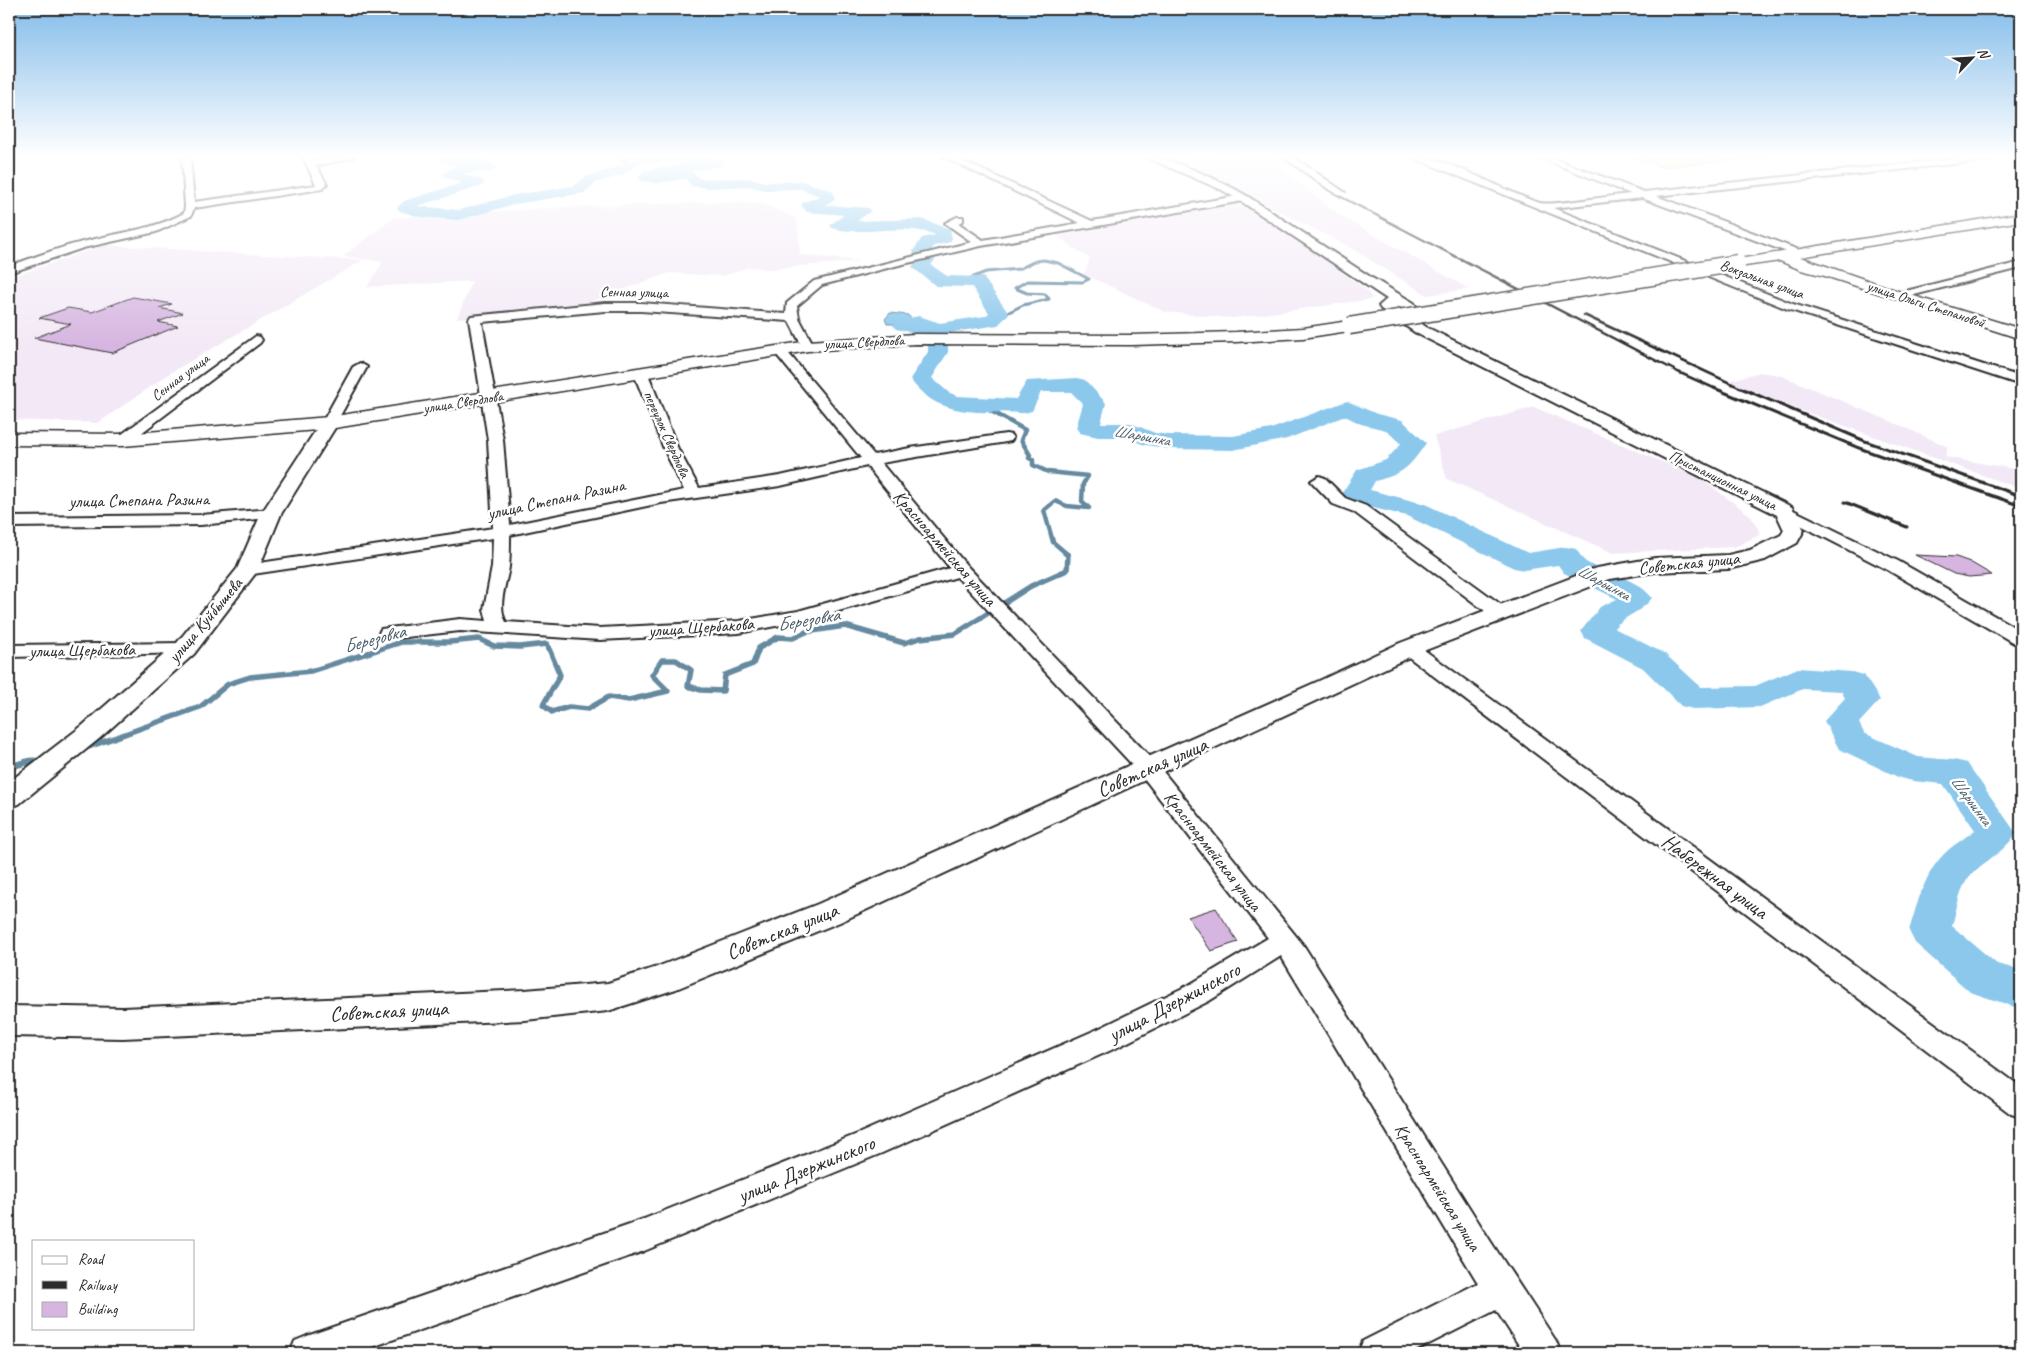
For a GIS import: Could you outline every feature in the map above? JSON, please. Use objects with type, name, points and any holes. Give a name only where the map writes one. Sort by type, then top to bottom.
[{"type":"main road","name":"улица Свердлова","points":[[9,439],[123,440],[329,423],[808,346],[915,339],[1132,340],[1303,333],[1998,221]]},
{"type":"main road","points":[[1795,252],[1809,266]]},
{"type":"main road","points":[[1780,255],[1809,266]]},
{"type":"main road","points":[[1754,260],[1809,266]]},
{"type":"main road","name":"улица Ольги Степановой","points":[[1809,266],[2021,334]]},
{"type":"street","points":[[9,270],[88,243],[130,236],[177,221]]},
{"type":"street","points":[[958,221],[950,223],[981,243]]},
{"type":"street","points":[[1083,221],[1090,224]]},
{"type":"street","points":[[808,346],[793,318],[791,304],[818,283],[925,255],[981,243],[1110,221]]},
{"type":"street","name":"Пристанционная улица","points":[[1277,221],[1397,299],[1386,306],[1421,330],[1892,565],[2021,639]]},
{"type":"street","name":"Вокзальная улица","points":[[1577,221],[1789,306],[2021,381]]},
{"type":"street","points":[[1710,221],[1795,252]]},
{"type":"street","points":[[1898,296],[2004,268],[2021,266]]},
{"type":"street","name":"Сенная улица","points":[[491,398],[475,319],[605,307],[641,307],[793,318]]},
{"type":"street","name":"Сенная улица","points":[[123,440],[256,340]]},
{"type":"street","name":"Красноармейская улица","points":[[780,351],[960,570],[1148,768],[1295,954],[1479,1254],[1544,1353]]},
{"type":"street","points":[[329,423],[360,367]]},
{"type":"street","name":"переулок Свердлова","points":[[641,374],[664,434],[694,494]]},
{"type":"street","points":[[491,398],[502,532],[501,567],[493,614],[500,628]]},
{"type":"street","name":"улица Куйбышева","points":[[9,798],[91,732],[185,649],[247,570],[271,514],[329,423]]},
{"type":"street","name":"улица Степана Разина","points":[[247,570],[502,532],[661,498],[780,481],[910,452],[1006,438]]},
{"type":"street","points":[[1319,481],[1339,501],[1360,508],[1500,612]]},
{"type":"street","points":[[1785,511],[1794,530],[1818,527]]},
{"type":"street","name":"улица Степана Разина","points":[[9,522],[201,520],[271,514]]},
{"type":"street","name":"Советская улица","points":[[9,1021],[123,1023],[525,1005],[608,997],[664,979],[829,913],[1409,648],[1500,612],[1599,576],[1654,565],[1728,562],[1757,555],[1790,539],[1794,530]]},
{"type":"street","name":"улица Щербакова","points":[[388,633],[460,625],[600,634],[739,627],[800,616],[960,570]]},
{"type":"street","name":"Набережная улица","points":[[1409,648],[2021,1104]]},
{"type":"street","name":"улица Щербакова","points":[[9,651],[185,649]]},
{"type":"street","name":"улица Дзержинского","points":[[307,1353],[644,1234],[871,1143],[1108,1038],[1199,993],[1284,941]]},
{"type":"street","points":[[1375,1353],[1503,1288]]},
{"type":"shaded area","points":[[391,221],[797,221],[800,255],[859,261],[769,269],[749,267],[722,276],[669,273],[576,307],[457,318],[472,281],[367,287],[383,262],[343,256]]},
{"type":"shaded area","points":[[1137,221],[1269,221],[1365,289],[1373,299],[1233,318],[1165,312],[1084,274],[1090,259],[1057,236]]},
{"type":"shaded area","points":[[1298,221],[1349,221],[1469,289],[1427,295],[1346,245]]},
{"type":"shaded area","points":[[105,245],[363,260],[172,372],[98,423],[9,420],[9,278]]},
{"type":"shaded area","points":[[1760,372],[1780,375],[1948,447],[1945,457],[2021,470],[2021,489],[1786,405],[1728,381]]},
{"type":"shaded area","points":[[1534,407],[1700,478],[1750,515],[1761,534],[1735,547],[1613,553],[1447,479],[1434,436]]},
{"type":"water","points":[[890,313],[908,315],[916,324],[887,324],[885,319]]},
{"type":"building","points":[[133,297],[172,304],[159,308],[183,313],[158,322],[178,326],[112,353],[34,338],[71,324],[39,318],[68,308],[92,312]]},
{"type":"building","points":[[1915,555],[1956,557],[1970,562],[1992,575],[1969,577],[1954,574]]},
{"type":"building","points":[[1216,908],[1238,942],[1211,951],[1188,917]]},
{"type":"waterway","name":"Шарьинка","points":[[845,221],[838,225],[922,224],[944,232],[944,238],[928,242],[922,251],[926,260],[921,267],[937,276],[942,282],[977,281],[999,314],[991,321],[938,329],[919,322],[903,325],[938,332],[938,352],[921,379],[940,397],[953,403],[1024,406],[1029,393],[1035,386],[1077,385],[1095,403],[1088,428],[1098,430],[1130,430],[1151,439],[1201,444],[1233,443],[1264,438],[1288,431],[1347,408],[1369,419],[1394,425],[1414,443],[1404,457],[1394,466],[1366,475],[1355,493],[1365,498],[1416,510],[1524,562],[1566,555],[1574,567],[1611,583],[1637,598],[1632,603],[1611,613],[1596,631],[1654,661],[1693,698],[1760,696],[1798,678],[1852,682],[1863,700],[1841,721],[1851,741],[1913,769],[1954,772],[1997,833],[1957,865],[1943,887],[1930,931],[1985,979],[2011,985],[2021,991]]},
{"type":"waterway","points":[[964,281],[986,272],[1019,269],[1035,261],[1044,260],[1058,263],[1089,279],[1083,282],[1027,281],[1015,288],[1027,293],[1045,294],[1049,299],[1023,305],[991,321]]},
{"type":"waterway","name":"Березовка","points":[[975,402],[1025,430],[1021,440],[1030,455],[1029,458],[1033,460],[1033,465],[1048,472],[1088,476],[1083,484],[1082,501],[1089,508],[1067,506],[1055,501],[1044,510],[1053,542],[1067,554]]},
{"type":"waterway","name":"Березовка","points":[[83,749],[200,707],[228,684],[250,677],[311,671],[402,642],[450,642],[479,639],[494,646],[520,647],[547,644],[560,675],[543,705],[552,712],[569,707],[588,709],[609,697],[629,700],[668,691],[652,675],[662,660],[676,660],[691,670],[688,686],[701,690],[723,691],[725,675],[753,664],[759,648],[778,637],[793,638],[806,632],[845,626],[904,643],[920,638],[955,634],[1031,586],[1067,570],[1068,555],[1065,553]]},
{"type":"waterway","name":"Березовка","points":[[26,762],[43,762],[33,761]]},
{"type":"waterway","name":"Березовка","points":[[9,767],[26,762]]},
{"type":"railway","points":[[1387,221],[1462,260]]},
{"type":"railway","points":[[1459,258],[1678,372],[1716,389]]},
{"type":"railway","points":[[1584,315],[1743,389]]},
{"type":"railway","points":[[1714,388],[1859,448],[2021,506]]},
{"type":"railway","points":[[1741,388],[1865,441],[2021,496]]},
{"type":"railway","points":[[1845,502],[1907,527]]}]
